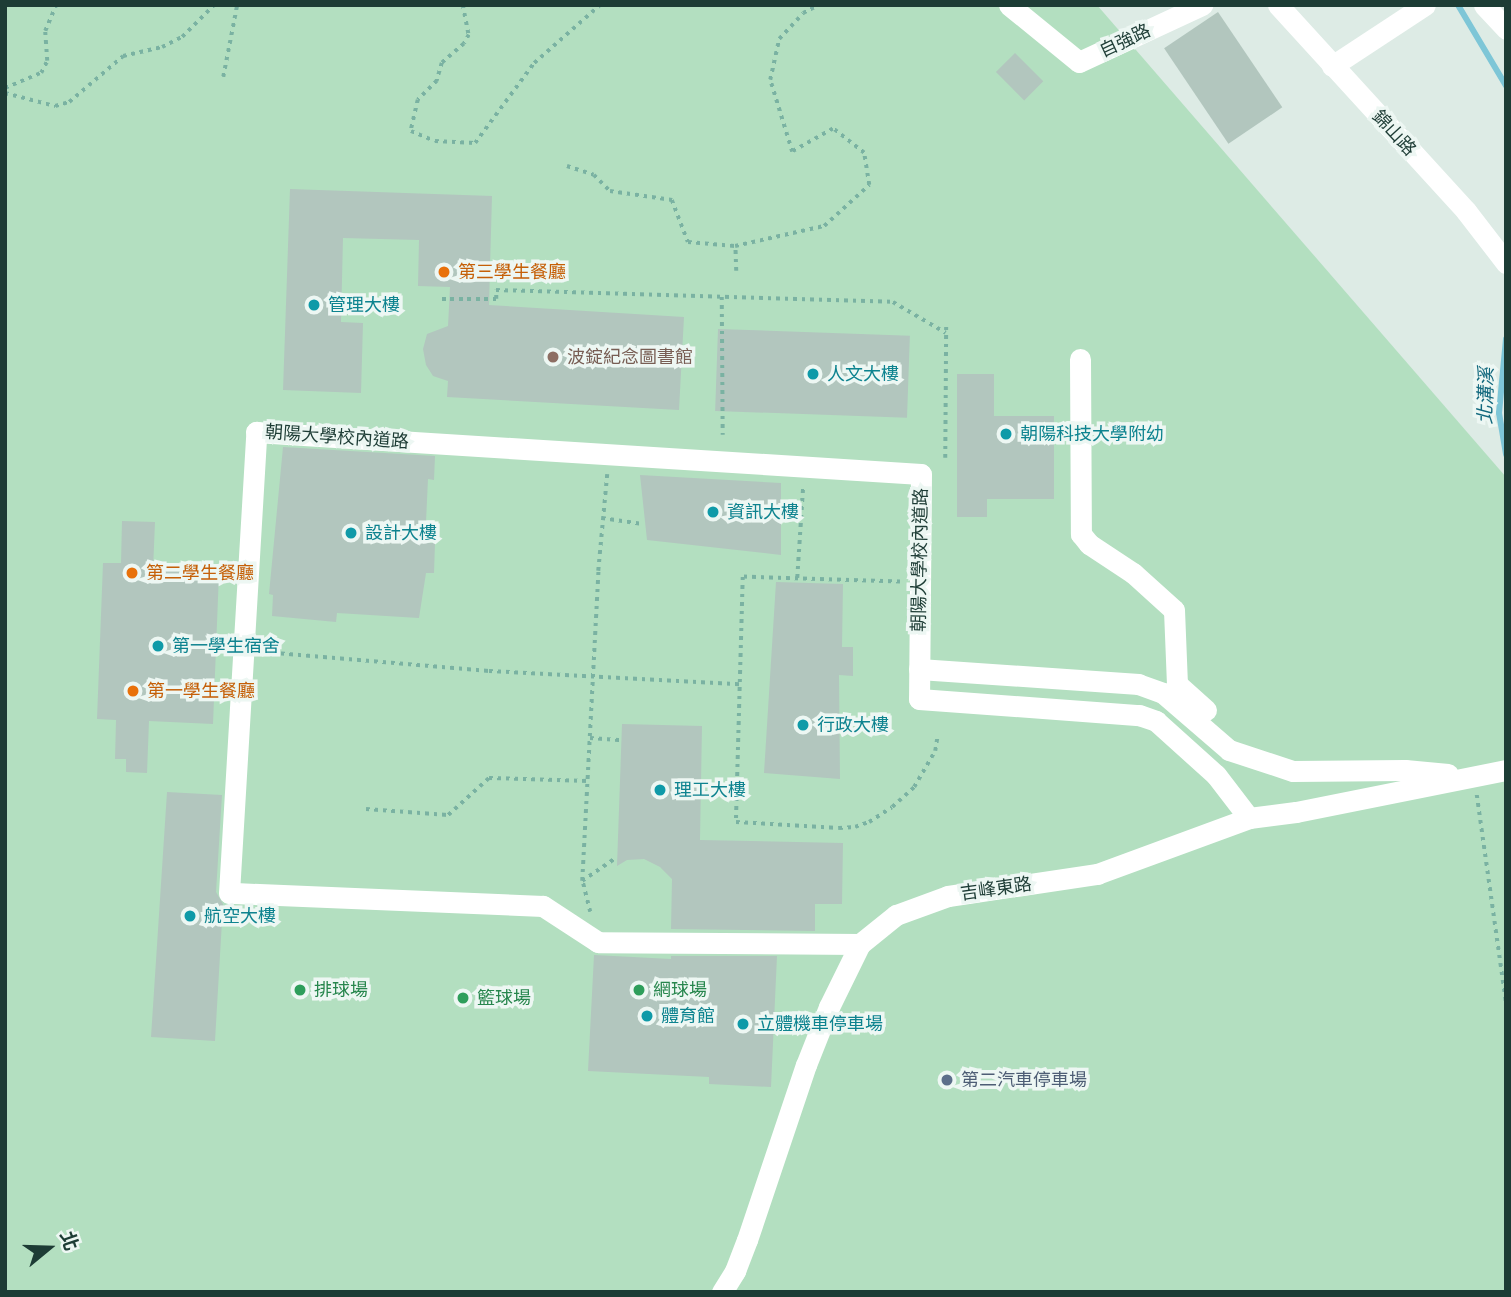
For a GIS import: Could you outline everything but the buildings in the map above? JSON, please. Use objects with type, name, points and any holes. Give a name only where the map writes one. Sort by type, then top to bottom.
[{"type":"street","name":"自強路","points":[[1014,10],[1079,62],[1202,5]]},
{"type":"street","name":"錦山路","points":[[1278,5],[1466,211],[1506,263]]},
{"type":"street","points":[[1332,66],[1425,5]]},
{"type":"street","points":[[1484,5],[1506,29]]},
{"type":"street","points":[[1080,359],[1081,534],[1089,544],[1133,573],[1174,610],[1177,684],[1254,755],[1289,770]]},
{"type":"street","name":"朝陽大學校內道路","points":[[598,942],[543,906],[229,893],[256,432],[921,474],[919,699],[1139,715],[1156,721],[1216,775],[1248,818]]},
{"type":"street","points":[[919,669],[1139,684],[1163,693],[1196,718],[1229,750],[1289,770],[1405,770],[1474,776]]},
{"type":"street","name":"吉峰東路","points":[[722,1292],[736,1271],[824,1019],[860,944],[896,915],[948,896],[1012,882],[1097,874],[1248,818],[1296,812],[1506,770]]},
{"type":"street","points":[[598,942],[860,944]]},
{"type":"path","points":[[5,90],[41,73],[47,61],[45,31],[56,5]]},
{"type":"path","points":[[5,90],[55,106],[69,103],[123,56],[162,47],[182,37],[214,5]]},
{"type":"path","points":[[223,77],[237,5]]},
{"type":"path","points":[[463,5],[469,35],[464,44],[442,63],[437,81],[418,100],[411,131],[435,141],[475,143],[534,63],[600,5]]},
{"type":"path","points":[[567,166],[594,175],[610,191],[672,200],[688,242],[735,246],[824,226],[869,185],[864,153],[833,130],[792,152],[770,80],[779,39],[803,13],[819,5]]},
{"type":"path","points":[[735,246],[736,271]]},
{"type":"path","points":[[442,299],[496,299],[496,290],[893,302],[946,333]]},
{"type":"path","points":[[722,297],[723,436]]},
{"type":"path","points":[[945,458],[946,324]]},
{"type":"path","points":[[598,942],[582,881],[608,454]]},
{"type":"path","points":[[797,578],[804,466]]},
{"type":"path","points":[[603,518],[643,524]]},
{"type":"path","points":[[920,582],[743,577],[736,822],[839,828],[862,825],[892,807],[914,787],[935,751],[937,738]]},
{"type":"path","points":[[243,650],[489,671],[740,684]]},
{"type":"path","points":[[590,738],[622,740]]},
{"type":"path","points":[[1474,776],[1506,1002]]},
{"type":"path","points":[[366,809],[448,815],[489,778],[588,781]]},
{"type":"path","points":[[582,881],[617,857]]},
{"type":"green space","points":[[5,5],[1097,5],[1506,477],[1506,1292],[5,1292]]},
{"type":"waterway","name":"北溝溪","points":[[1458,5],[1506,86]]},
{"type":"waterway","name":"北溝溪","points":[[1506,339],[1499,413],[1506,454]]},
{"type":"place","name":"第三學生餐廳","points":[[444,272]]},
{"type":"place","name":"管理大樓","points":[[314,305]]},
{"type":"place","name":"波錠紀念圖書館","points":[[553,357]]},
{"type":"place","name":"人文大樓","points":[[813,374]]},
{"type":"place","name":"朝陽科技大學附幼","points":[[1006,434]]},
{"type":"place","name":"資訊大樓","points":[[713,512]]},
{"type":"place","name":"設計大樓","points":[[351,533]]},
{"type":"place","name":"第二學生餐廳","points":[[132,573]]},
{"type":"place","name":"第一學生宿舍","points":[[158,646]]},
{"type":"place","name":"第一學生餐廳","points":[[133,691]]},
{"type":"place","name":"行政大樓","points":[[803,725]]},
{"type":"place","name":"理工大樓","points":[[660,790]]},
{"type":"place","name":"航空大樓","points":[[190,916]]},
{"type":"place","name":"排球場","points":[[300,990]]},
{"type":"place","name":"網球場","points":[[639,990]]},
{"type":"place","name":"籃球場","points":[[463,998]]},
{"type":"place","name":"體育館","points":[[647,1016]]},
{"type":"place","name":"立體機車停車場","points":[[743,1024]]},
{"type":"place","name":"第二汽車停車場","points":[[947,1080]]}]
